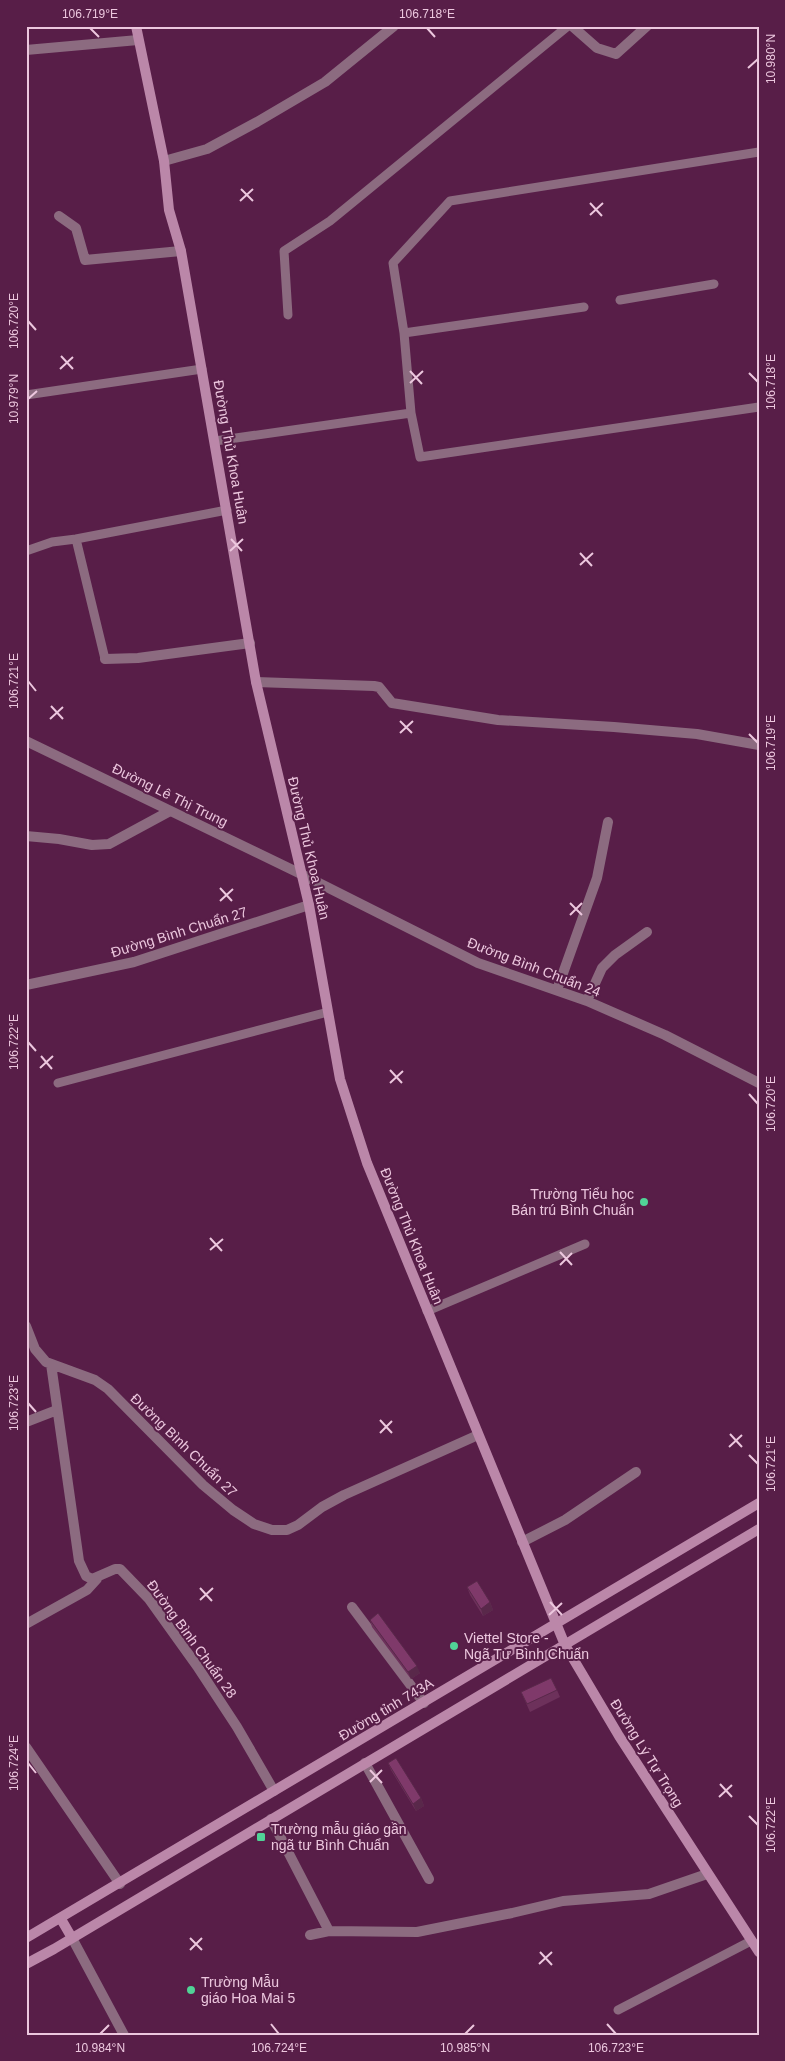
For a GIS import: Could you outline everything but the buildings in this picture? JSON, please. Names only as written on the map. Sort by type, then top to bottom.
[{"type":"main road","name":"Đường Thủ Khoa Huân","points":[[136,26],[164,161],[169,210],[181,251],[256,682],[309,905],[340,1079],[367,1164],[565,1645]]},
{"type":"main road","name":"Đường tỉnh 743A","points":[[26,1938],[120,1884],[759,1503]]},
{"type":"main road","points":[[26,1964],[759,1529]]},
{"type":"main road","name":"Đường Lý Tự Trọng","points":[[565,1645],[707,1874],[759,1952]]},
{"type":"main road","points":[[61,1919],[72,1938]]},
{"type":"street","points":[[164,161],[207,149],[266,117],[325,82],[394,26]]},
{"type":"street","points":[[572,26],[597,48],[616,54],[647,26]]},
{"type":"street","points":[[26,50],[138,40]]},
{"type":"street","points":[[59,216],[76,228],[85,260],[181,251]]},
{"type":"street","points":[[105,660],[138,658],[250,643]]},
{"type":"street","points":[[256,682],[374,686],[379,688],[392,703],[498,720],[697,734],[759,745]]},
{"type":"street","name":"Đường Lê Thị Trung","points":[[26,741],[301,874]]},
{"type":"street","points":[[26,836],[92,845],[109,844],[170,811]]},
{"type":"street","points":[[557,990],[596,878],[608,822]]},
{"type":"street","name":"Đường Bình Chuẩn 24","points":[[301,874],[478,963],[587,1001],[665,1035],[759,1083]]},
{"type":"street","name":"Đường Bình Chuẩn 27","points":[[26,985],[134,962],[309,905]]},
{"type":"street","points":[[587,1001],[602,968],[615,954],[648,932]]},
{"type":"street","name":"Đường Bình Chuẩn 27","points":[[26,1326],[35,1349],[46,1362],[95,1380],[108,1390],[203,1486],[254,1524],[272,1530],[288,1530],[344,1495],[478,1435]]},
{"type":"street","points":[[51,1364],[79,1561],[88,1578],[97,1579]]},
{"type":"street","points":[[26,1422],[57,1410]]},
{"type":"street","points":[[522,1542],[565,1520],[636,1472]]},
{"type":"street","name":"Đường Bình Chuẩn 28","points":[[97,1579],[115,1569],[120,1569],[149,1599],[219,1700],[274,1791]]},
{"type":"street","points":[[26,1624],[87,1590],[97,1579]]},
{"type":"street","points":[[352,1607],[424,1702]]},
{"type":"street","points":[[26,1748],[120,1884]]},
{"type":"street","points":[[365,1763],[429,1879]]},
{"type":"street","points":[[271,1819],[329,1931]]},
{"type":"street","points":[[310,1936],[329,1931],[417,1932],[512,1914],[563,1901],[649,1894],[707,1874]]},
{"type":"street","points":[[72,1938],[124,2035]]},
{"type":"lane","points":[[288,315],[284,251],[330,221],[568,26]]},
{"type":"lane","points":[[759,152],[450,201],[393,263],[404,332],[411,413],[420,457],[759,407]]},
{"type":"lane","points":[[620,300],[714,284]]},
{"type":"lane","points":[[404,332],[584,307]]},
{"type":"lane","points":[[26,395],[202,369]]},
{"type":"lane","points":[[215,441],[411,413]]},
{"type":"lane","points":[[26,551],[52,542],[227,510]]},
{"type":"lane","points":[[76,539],[105,660]]},
{"type":"lane","points":[[58,1083],[328,1012]]},
{"type":"lane","points":[[427,1311],[584,1244]]},
{"type":"lane","points":[[618,2010],[752,1942]]},
{"type":"place","name":"Trường Tiểu học Bán trú Bình Chuẩn","points":[[644,1202]]},
{"type":"place","name":"Viettel Store - Ngã Tư Bình Chuẩn","points":[[454,1646]]},
{"type":"place","name":"Trường mẫu giáo gần ngã tư Bình Chuẩn","points":[[261,1837]]},
{"type":"place","name":"Trường Mẫu giáo Hoa Mai 5","points":[[191,1990]]}]
